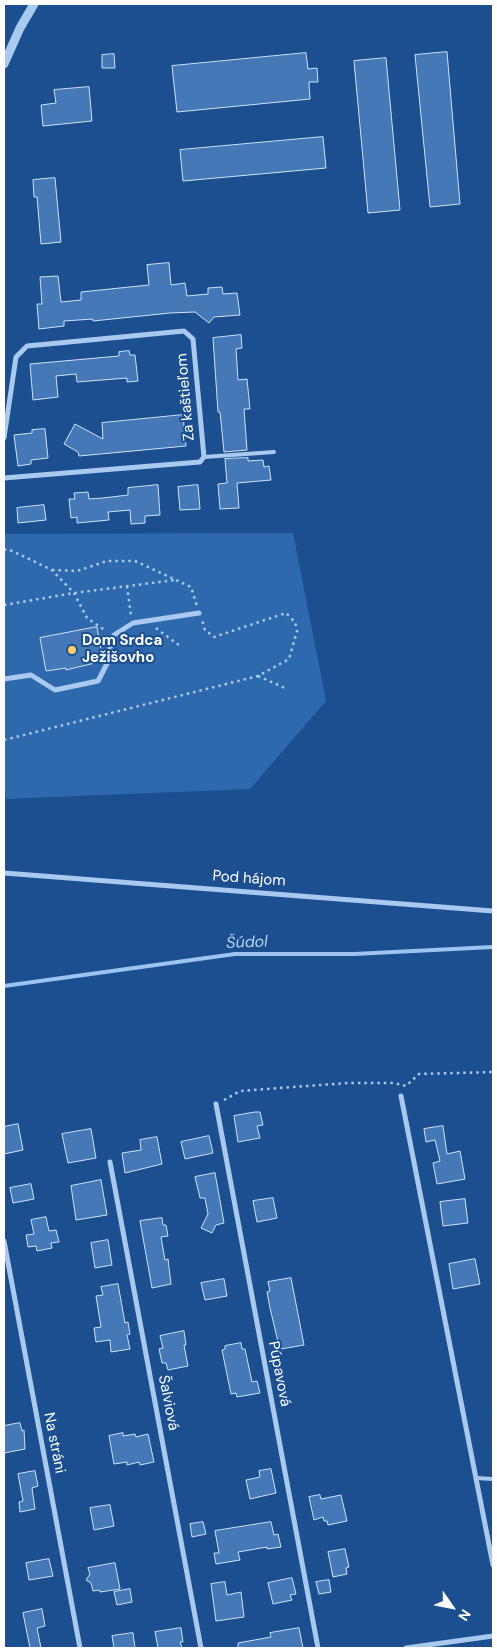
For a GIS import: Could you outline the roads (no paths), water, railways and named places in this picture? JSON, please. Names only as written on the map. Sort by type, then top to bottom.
[{"type":"street","points":[[4,64],[20,28],[34,4]]},
{"type":"street","name":"Za kaštieľom","points":[[4,438],[16,357],[27,346],[184,331],[193,339],[204,457],[200,462],[4,478]]},
{"type":"street","points":[[4,679],[31,676],[55,690],[98,681],[111,656],[110,646],[114,636],[133,623],[199,612]]},
{"type":"street","name":"Pod hájom","points":[[4,873],[493,910]]},
{"type":"street","points":[[401,1096],[493,1565]]},
{"type":"street","name":"Púpavová","points":[[216,1104],[318,1648]]},
{"type":"street","name":"Šalviová","points":[[110,1162],[202,1648]]},
{"type":"street","name":"Na stráni","points":[[4,1241],[80,1648]]},
{"type":"street","points":[[406,1648],[493,1636]]},
{"type":"lane","points":[[204,457],[274,452]]},
{"type":"lane","points":[[476,1478],[493,1479]]},
{"type":"waterway","name":"Šúdol","points":[[4,986],[235,954],[354,954],[493,947]]},
{"type":"place","name":"Dom Srdca Ježišovho","points":[[72,650]]}]
